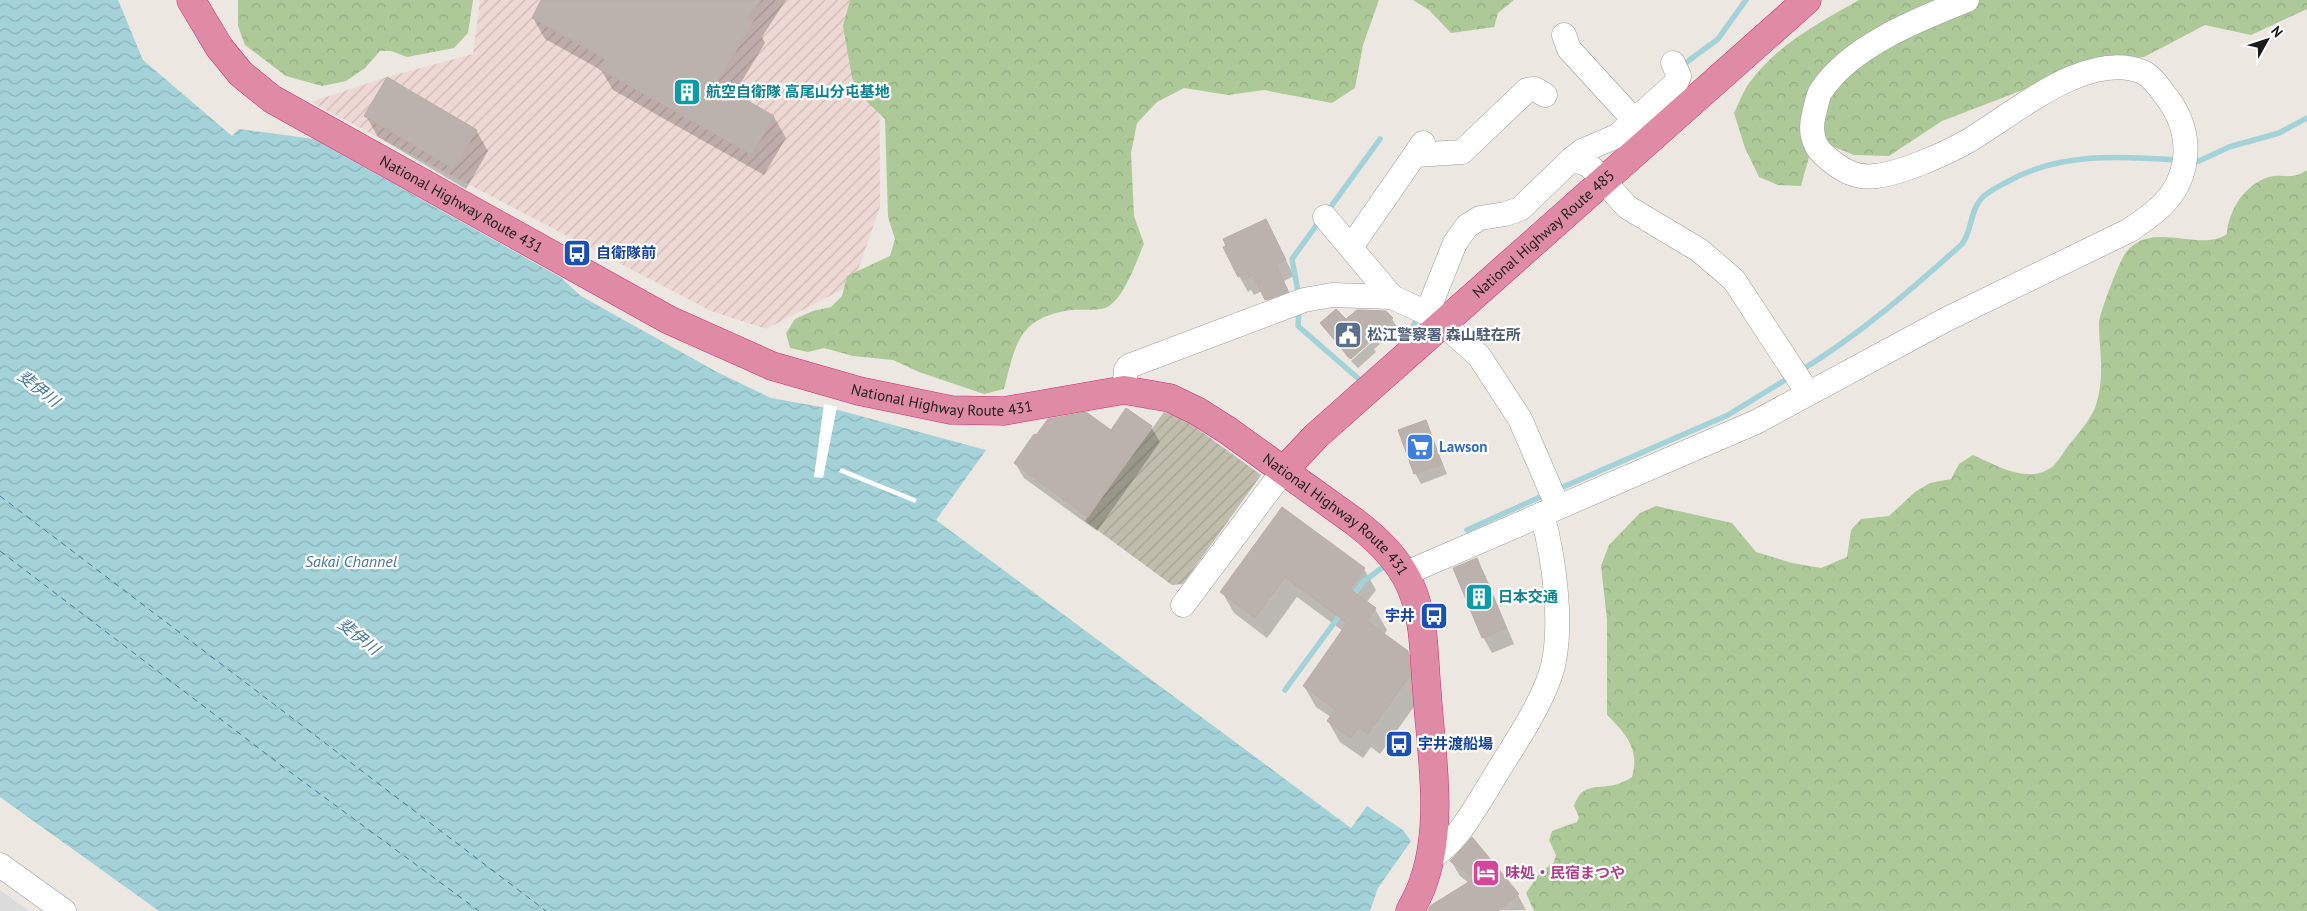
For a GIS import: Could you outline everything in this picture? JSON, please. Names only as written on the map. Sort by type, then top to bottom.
[{"type":"highway","name":"National Highway Route 431","points":[[191,0],[219,46],[241,74],[272,99],[669,320],[772,366],[859,390],[952,410],[1004,411],[1124,390],[1170,398],[1197,411],[1284,470],[1374,536],[1404,574],[1414,593],[1421,621],[1433,779],[1434,824],[1430,858],[1424,880],[1410,911]]},
{"type":"highway","name":"National Highway Route 485","points":[[1284,470],[1428,314],[1807,0]]},
{"type":"street","points":[[1404,574],[1551,501],[1756,422],[1800,381],[1947,319],[2130,230],[2158,211],[2167,202],[2178,182],[2184,161],[2186,138],[2170,100],[2145,73],[2122,67],[2092,71],[2063,81],[1966,142],[1903,169],[1874,177],[1852,175],[1836,166],[1817,148],[1812,133],[1812,119],[1820,93],[1836,73],[1871,46],[1913,22],[1967,0]]},
{"type":"street","points":[[1564,35],[1569,49],[1634,120]]},
{"type":"street","points":[[1428,314],[1454,243],[1466,226],[1480,218],[1505,214],[1520,209],[1572,159],[1587,148],[1617,136],[1676,83],[1679,76],[1673,63]]},
{"type":"street","points":[[1351,247],[1420,147],[1462,152],[1527,90],[1535,89],[1545,95]]},
{"type":"street","points":[[1572,159],[1587,164],[1595,171]]},
{"type":"street","points":[[1611,189],[1628,207],[1699,250],[1722,268],[1740,287],[1800,381]]},
{"type":"street","points":[[1325,217],[1392,297]]},
{"type":"street","points":[[1124,390],[1126,370],[1129,366],[1304,300],[1332,295],[1392,297],[1428,314],[1479,356],[1520,419],[1551,501],[1550,545],[1556,597],[1555,646],[1550,675],[1531,715],[1475,808],[1444,851],[1430,858]]},
{"type":"street","points":[[1183,605],[1284,470]]},
{"type":"street","points":[[0,865],[64,911]]},
{"type":"shaded area","points":[[480,0],[879,0],[880,207],[853,284],[766,329],[711,311],[311,102],[387,77],[473,54]]},
{"type":"shaded area","points":[[1164,412],[1184,419],[1261,475],[1183,584],[1172,585],[1085,521]]},
{"type":"shaded area","points":[[0,890],[29,911],[0,911]]},
{"type":"green space","points":[[238,0],[473,0],[468,33],[454,48],[407,57],[391,51],[380,51],[365,68],[346,81],[322,86],[286,76],[245,45],[238,26]]},
{"type":"green space","points":[[850,0],[1379,0],[1363,45],[1355,88],[1332,103],[1264,90],[1228,95],[1184,88],[1157,102],[1137,123],[1131,153],[1134,216],[1144,244],[1124,289],[1112,304],[1105,308],[1071,310],[1053,314],[1040,319],[1030,326],[1016,346],[1004,389],[984,394],[919,372],[893,360],[853,356],[824,348],[808,352],[790,348],[786,333],[795,319],[813,311],[831,307],[842,296],[847,276],[890,256],[895,239],[888,217],[885,119],[861,96],[852,78],[843,26]]},
{"type":"green space","points":[[1413,0],[1514,0],[1498,13],[1494,27],[1451,33],[1429,10]]},
{"type":"green space","points":[[1859,0],[2307,0],[2307,9],[2251,35],[2205,25],[2144,57],[2096,62],[1942,121],[1889,156],[1854,155],[1827,144],[1809,157],[1801,186],[1778,185],[1759,177],[1745,148],[1734,113],[1745,89],[1773,56],[1786,45]]},
{"type":"green space","points":[[2307,170],[2307,911],[1534,911],[1526,893],[1539,874],[1554,862],[1556,855],[1549,840],[1552,831],[1577,822],[1579,817],[1574,806],[1585,790],[1616,784],[1632,777],[1634,767],[1633,750],[1620,729],[1607,715],[1607,619],[1601,566],[1609,545],[1640,513],[1656,506],[1732,523],[1756,552],[1792,563],[1821,568],[1847,557],[1851,530],[1861,519],[1889,516],[1915,492],[1930,483],[1951,479],[1959,464],[1973,455],[2012,472],[2033,474],[2043,472],[2056,463],[2085,425],[2095,408],[2101,380],[2099,322],[2111,286],[2127,251],[2138,242],[2150,238],[2216,239],[2227,234],[2234,208],[2245,192],[2252,186],[2269,177],[2292,176]]},
{"type":"water","name":"Sakai Channel","points":[[0,0],[118,0],[143,60],[232,136],[239,129],[314,139],[560,277],[581,296],[715,371],[771,398],[838,410],[986,450],[936,520],[1351,828],[1367,806],[1403,830],[1411,841],[1378,888],[1370,911],[159,911],[0,797]]},
{"type":"pier","points":[[824,404],[837,407],[823,478],[814,477]]},
{"type":"pier","points":[[841,468],[917,499],[915,503],[839,472]]},
{"type":"building","points":[[541,0],[761,0],[748,19],[754,21],[717,83],[774,116],[752,155],[599,69],[605,59],[532,18]]},
{"type":"building","points":[[387,77],[477,130],[454,169],[364,116]]},
{"type":"building","points":[[1266,219],[1286,260],[1276,265],[1288,291],[1265,300],[1253,275],[1244,280],[1242,275],[1238,277],[1223,247],[1226,246],[1223,239]]},
{"type":"building","points":[[1336,309],[1346,319],[1357,310],[1386,311],[1393,318],[1369,339],[1371,341],[1351,359],[1320,323]]},
{"type":"building","points":[[1126,408],[1152,426],[1088,517],[1014,463],[1034,434],[1036,435],[1048,419],[1086,412],[1111,430]]},
{"type":"building","name":"Lawson","points":[[1426,420],[1442,464],[1414,474],[1398,430]]},
{"type":"building","points":[[1282,507],[1365,568],[1350,589],[1376,608],[1367,621],[1408,651],[1410,675],[1368,734],[1359,727],[1351,738],[1327,721],[1335,709],[1303,686],[1347,623],[1285,577],[1255,618],[1220,592]]},
{"type":"building","name":"日本交通","points":[[1477,558],[1506,628],[1482,638],[1453,568]]},
{"type":"building","points":[[1472,837],[1519,894],[1498,911],[1428,911],[1430,906],[1475,878],[1450,861]]},
{"type":"waterway","points":[[1680,67],[1718,39],[1746,0]]},
{"type":"waterway","points":[[2190,161],[2199,161],[2229,147],[2279,133],[2307,118]]},
{"type":"waterway","points":[[1327,212],[1380,139]]},
{"type":"waterway","points":[[1800,371],[1884,311],[1962,244],[1968,233],[1977,204],[1984,196],[1997,187],[2027,172],[2069,161],[2113,157],[2179,160]]},
{"type":"waterway","points":[[1299,297],[1292,259],[1321,219]]},
{"type":"waterway","points":[[1299,309],[1298,326],[1360,380]]},
{"type":"waterway","points":[[1410,334],[1418,315]]},
{"type":"waterway","points":[[1556,490],[1728,415],[1790,377]]},
{"type":"waterway","points":[[1467,530],[1547,494]]},
{"type":"waterway","points":[[1351,598],[1363,582],[1383,567]]},
{"type":"waterway","points":[[1285,690],[1342,612]]},
{"type":"ferry route","points":[[0,496],[546,911]]},
{"type":"ferry route","points":[[0,551],[286,769],[479,911]]},
{"type":"place","name":"航空自衛隊 高尾山分屯基地","points":[[687,92]]},
{"type":"place","name":"自衛隊前","points":[[577,253]]},
{"type":"place","name":"松江警察署 森山駐在所","points":[[1348,335]]},
{"type":"place","name":"Lawson","points":[[1420,447]]},
{"type":"place","name":"日本交通","points":[[1479,597]]},
{"type":"place","name":"宇井","points":[[1434,616]]},
{"type":"place","name":"宇井渡船場","points":[[1399,744]]},
{"type":"place","name":"味処・民宿まつや","points":[[1486,873]]},
{"type":"water label","name":"斐伊川","points":[[39,388]]},
{"type":"water label","name":"斐伊川","points":[[359,636]]}]
